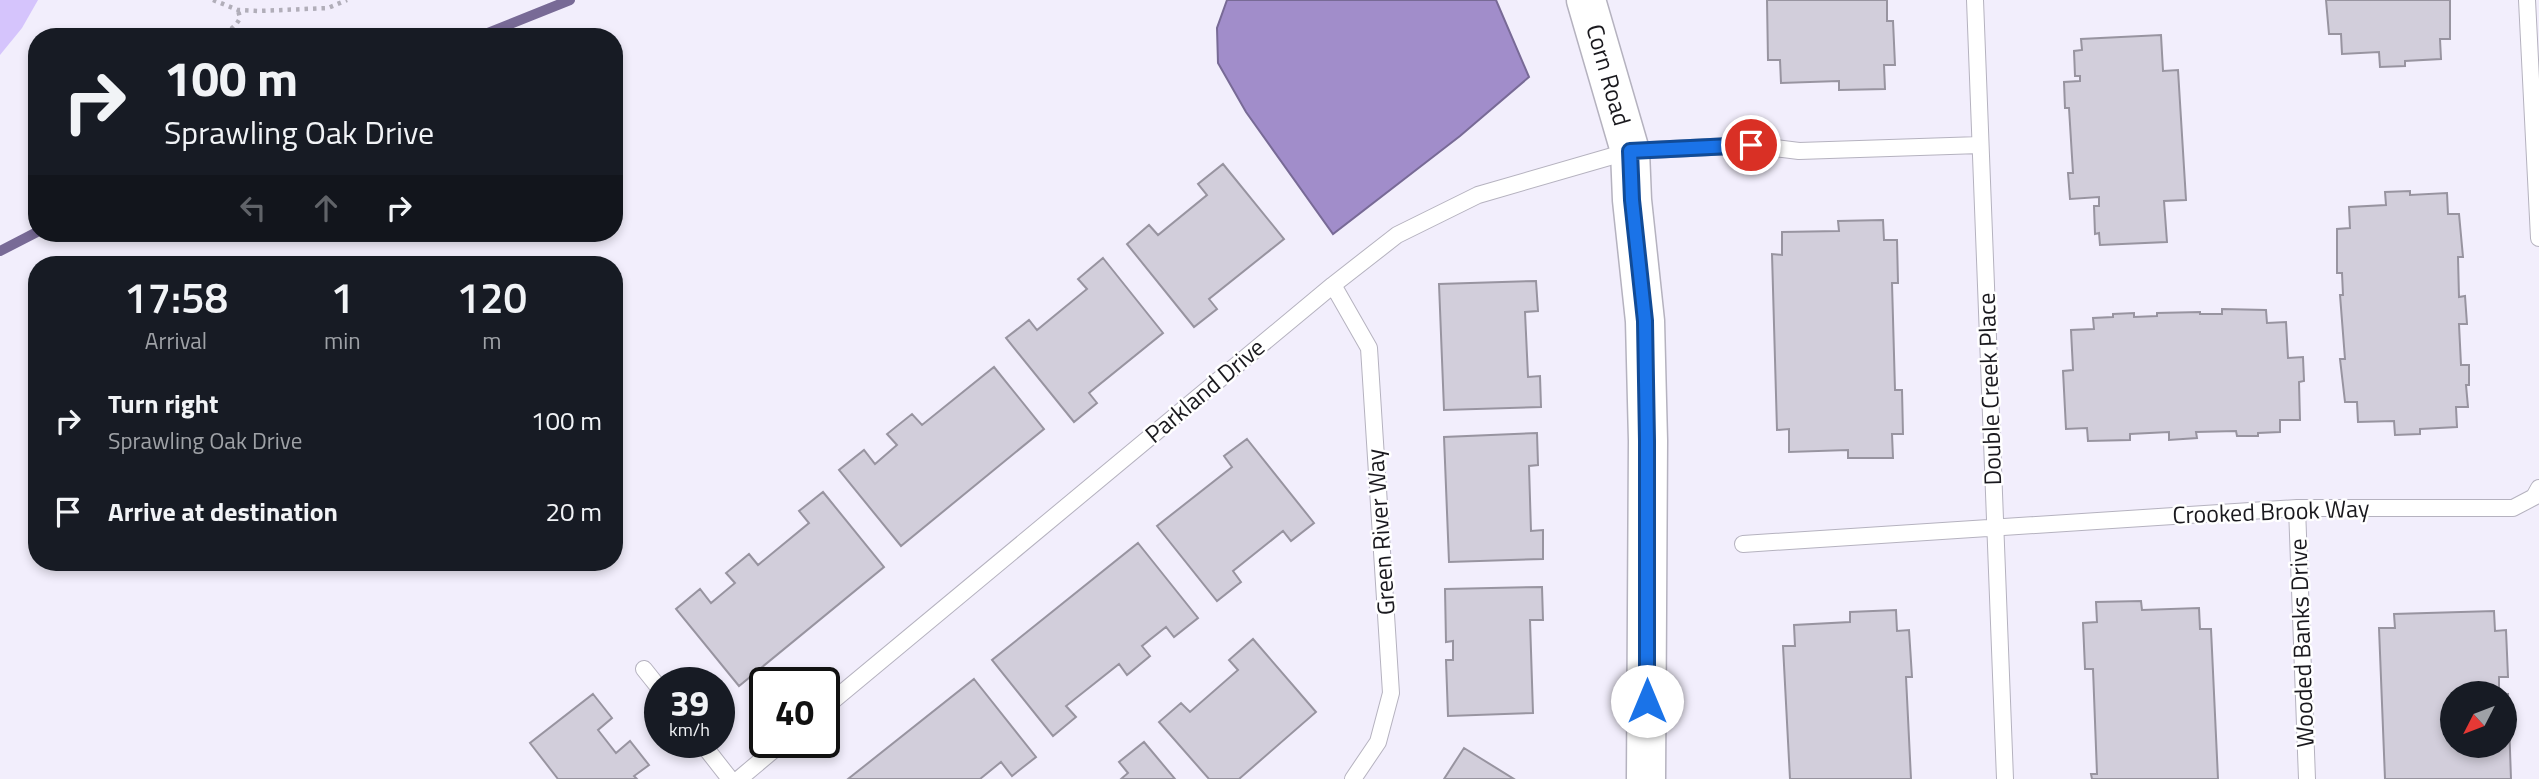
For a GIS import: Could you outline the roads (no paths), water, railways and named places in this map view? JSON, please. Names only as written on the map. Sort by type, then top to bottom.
[{"type":"street","name":"Corn Road","points":[[1586,0],[1630,151],[1632,200],[1645,321],[1646,779]]},
{"type":"lane","name":"Double Creek Place","points":[[1975,0],[2005,779]]},
{"type":"lane","points":[[2527,0],[2539,239]]},
{"type":"lane","name":"Parkland Drive","points":[[840,695],[1397,234],[1478,195],[1630,151],[1751,145],[1799,151],[1980,145]]},
{"type":"lane","name":"Green River Way","points":[[1334,285],[1370,348],[1391,692],[1377,742],[1353,779]]},
{"type":"lane","name":"Crooked Brook Way","points":[[1743,544],[2297,508],[2513,508],[2534,497],[2539,488]]},
{"type":"lane","name":"Wooded Banks Drive","points":[[2297,508],[2307,779]]},
{"type":"lane","points":[[714,758],[730,779]]},
{"type":"lane","points":[[739,779],[764,758]]},
{"type":"waterway","points":[[500,28],[570,0]]},
{"type":"waterway","points":[[0,251],[28,237]]}]
